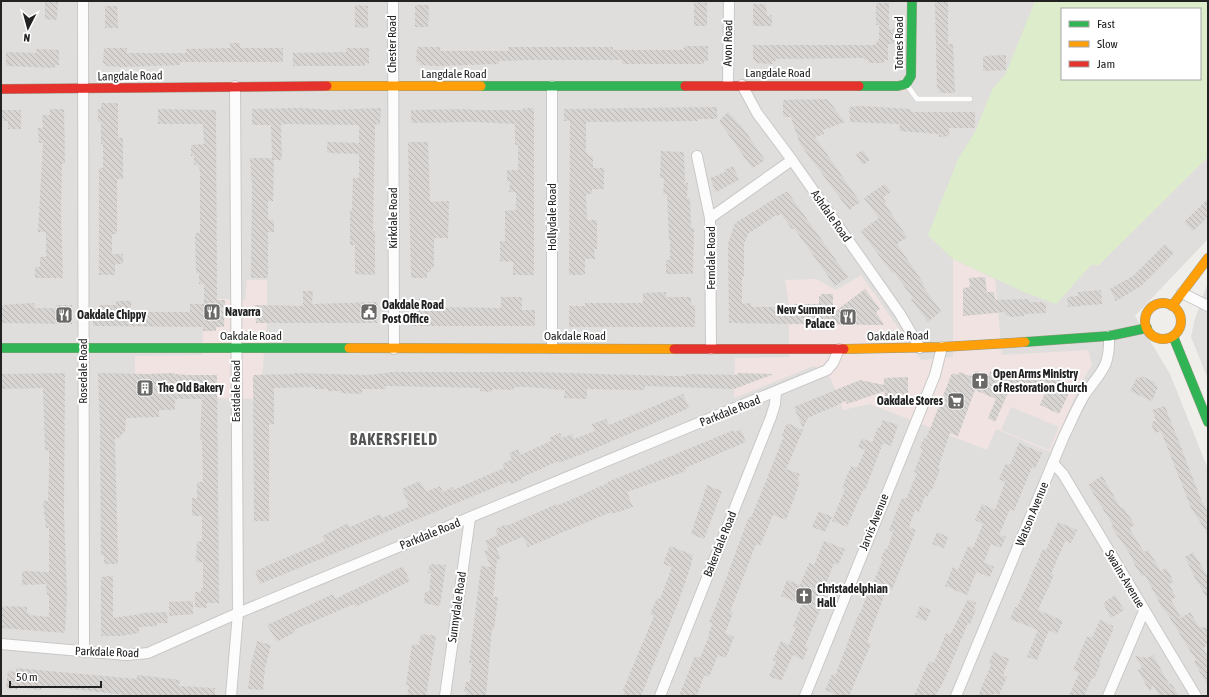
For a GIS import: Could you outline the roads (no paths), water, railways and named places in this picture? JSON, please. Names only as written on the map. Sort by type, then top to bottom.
[{"type":"street","name":"Rosedale Road","points":[[83,1],[84,652]]},
{"type":"street","name":"Chester Road","points":[[392,86],[393,1]]},
{"type":"street","name":"Avon Road","points":[[728,85],[729,1]]},
{"type":"street","name":"Totnes Road","points":[[906,84],[911,76],[912,1]]},
{"type":"street","name":"Langdale Road","points":[[1,89],[235,86],[898,86],[906,84]]},
{"type":"street","name":"Ashdale Road","points":[[742,85],[757,113],[792,160],[900,314],[920,348]]},
{"type":"street","name":"Eastdale Road","points":[[231,696],[238,613],[235,86]]},
{"type":"street","name":"Kirkdale Road","points":[[392,86],[394,349]]},
{"type":"street","name":"Hollydale Road","points":[[552,86],[552,348]]},
{"type":"street","points":[[697,156],[710,218]]},
{"type":"street","name":"Ferndale Road","points":[[711,349],[710,218],[792,160]]},
{"type":"street","points":[[1172,306],[1208,258]]},
{"type":"street","points":[[1182,293],[1208,306]]},
{"type":"street","points":[[1162,304],[1172,306],[1178,311],[1181,317],[1181,324],[1178,331],[1173,336],[1167,338],[1155,337],[1147,328],[1146,317],[1152,308],[1162,304]]},
{"type":"street","name":"Oakdale Road","points":[[1,348],[920,348],[1109,336],[1147,328]]},
{"type":"street","name":"Watson Avenue","points":[[956,696],[1053,463],[1080,403],[1105,367],[1109,353],[1109,336]]},
{"type":"street","points":[[1173,336],[1208,422]]},
{"type":"street","name":"Jarvis Avenue","points":[[805,696],[935,375],[942,347]]},
{"type":"street","name":"Parkdale Road","points":[[1,644],[126,655],[148,653],[238,613],[827,370],[833,363],[839,349]]},
{"type":"street","name":"Bakerdale Road","points":[[660,696],[770,418],[775,404],[776,392]]},
{"type":"street","name":"Swains Avenue","points":[[1053,463],[1063,474],[1196,696]]},
{"type":"street","name":"Sunnydale Road","points":[[445,696],[470,518]]},
{"type":"street","points":[[1108,696],[1144,611]]},
{"type":"lane","points":[[906,84],[917,99],[970,99]]},
{"type":"place","name":"Navarra","points":[[212,312]]},
{"type":"place","name":"Oakdale Road Post Office","points":[[369,312]]},
{"type":"place","name":"Oakdale Chippy","points":[[64,315]]},
{"type":"place","name":"New Summer Palace","points":[[848,317]]},
{"type":"place","name":"Open Arms Ministry of Restoration Church","points":[[980,381]]},
{"type":"place","name":"The Old Bakery","points":[[145,388]]},
{"type":"place","name":"Oakdale Stores","points":[[956,401]]},
{"type":"place","name":"Christadelphian Hall","points":[[804,596]]},
{"type":"district","name":"BAKERSFIELD","points":[[394,439]]}]
